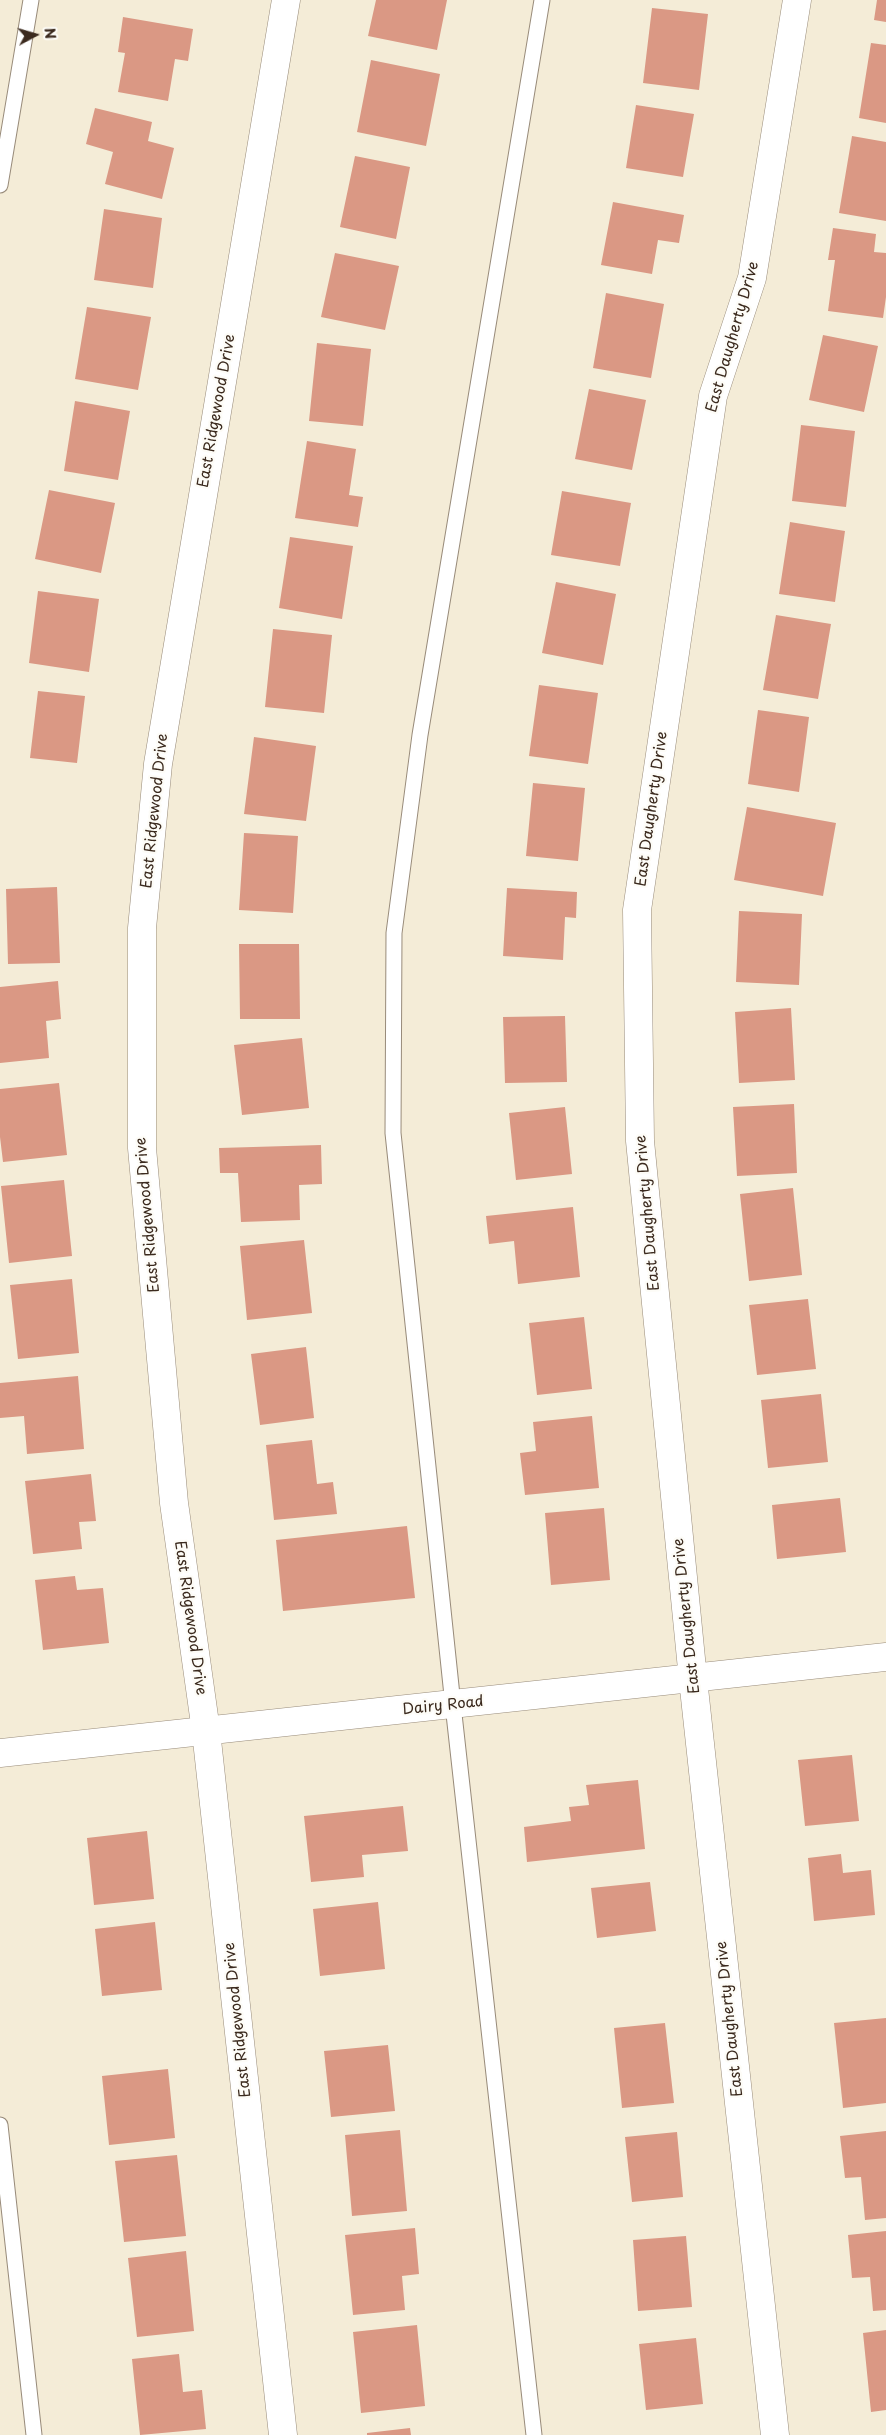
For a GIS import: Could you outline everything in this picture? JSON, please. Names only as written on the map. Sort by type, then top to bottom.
[{"type":"street","name":"East Ridgewood Drive","points":[[283,2435],[206,1731],[174,1503],[142,1148],[142,928],[158,764],[286,0]]},
{"type":"street","name":"East Daugherty Drive","points":[[775,2435],[693,1679],[640,1140],[637,910],[714,396],[752,278],[797,0]]},
{"type":"street","name":"Dairy Road","points":[[0,1753],[886,1657]]},
{"type":"lane","points":[[0,185],[31,0]]},
{"type":"lane","points":[[534,2435],[453,1704],[393,1133],[394,933],[420,735],[542,0]]},
{"type":"lane","points":[[0,2125],[34,2435]]},
{"type":"building","points":[[376,0],[447,0],[437,50],[368,36]]},
{"type":"building","points":[[877,0],[886,0],[886,22],[874,20]]},
{"type":"building","points":[[652,8],[708,14],[699,90],[643,83]]},
{"type":"building","points":[[123,17],[193,29],[188,61],[175,59],[168,101],[118,92],[125,53],[118,52]]},
{"type":"building","points":[[871,43],[886,45],[886,123],[859,118]]},
{"type":"building","points":[[371,60],[440,74],[426,146],[357,132]]},
{"type":"building","points":[[636,105],[694,114],[683,177],[626,168]]},
{"type":"building","points":[[95,108],[152,122],[148,141],[174,148],[162,199],[105,184],[113,152],[86,144]]},
{"type":"building","points":[[852,136],[886,142],[886,221],[839,213]]},
{"type":"building","points":[[355,156],[410,167],[396,239],[340,227]]},
{"type":"building","points":[[613,202],[684,215],[679,243],[658,240],[652,274],[601,265]]},
{"type":"building","points":[[104,209],[162,218],[153,288],[94,280]]},
{"type":"building","points":[[833,228],[876,234],[874,252],[886,253],[886,297],[883,318],[828,311],[835,260],[828,260]]},
{"type":"building","points":[[335,253],[399,266],[385,330],[321,317]]},
{"type":"building","points":[[606,293],[664,304],[651,378],[593,368]]},
{"type":"building","points":[[87,307],[151,317],[138,390],[75,379]]},
{"type":"building","points":[[823,335],[878,346],[864,412],[809,400]]},
{"type":"building","points":[[317,343],[371,349],[363,426],[309,421]]},
{"type":"building","points":[[589,389],[646,400],[632,470],[575,459]]},
{"type":"building","points":[[75,401],[130,411],[118,480],[64,471]]},
{"type":"building","points":[[801,425],[855,431],[846,507],[792,501]]},
{"type":"building","points":[[307,441],[356,449],[349,495],[363,497],[358,527],[295,518]]},
{"type":"building","points":[[49,490],[115,503],[101,573],[35,559]]},
{"type":"building","points":[[562,491],[631,503],[620,566],[551,555]]},
{"type":"building","points":[[790,522],[845,531],[835,602],[779,594]]},
{"type":"building","points":[[290,537],[353,546],[342,619],[279,608]]},
{"type":"building","points":[[556,582],[616,594],[603,665],[542,653]]},
{"type":"building","points":[[38,591],[99,599],[89,672],[29,663]]},
{"type":"building","points":[[776,615],[831,624],[818,699],[763,690]]},
{"type":"building","points":[[273,629],[332,635],[324,713],[265,707]]},
{"type":"building","points":[[539,685],[598,693],[588,764],[529,756]]},
{"type":"building","points":[[38,691],[85,696],[77,763],[30,758]]},
{"type":"building","points":[[758,710],[809,717],[799,792],[748,784]]},
{"type":"building","points":[[254,737],[316,746],[306,821],[244,814]]},
{"type":"building","points":[[533,783],[585,788],[578,861],[526,856]]},
{"type":"building","points":[[747,807],[836,823],[823,896],[734,880]]},
{"type":"building","points":[[244,833],[298,836],[293,913],[239,910]]},
{"type":"building","points":[[57,887],[60,963],[8,964],[6,889]]},
{"type":"building","points":[[507,888],[577,892],[576,918],[565,917],[563,960],[503,956]]},
{"type":"building","points":[[739,911],[802,914],[799,985],[736,982]]},
{"type":"building","points":[[239,944],[299,944],[300,1019],[240,1019]]},
{"type":"building","points":[[58,981],[61,1019],[46,1021],[49,1058],[0,1063],[0,987]]},
{"type":"building","points":[[791,1008],[795,1080],[739,1083],[735,1012]]},
{"type":"building","points":[[565,1016],[567,1082],[505,1083],[503,1017]]},
{"type":"building","points":[[302,1038],[309,1108],[242,1115],[234,1045]]},
{"type":"building","points":[[59,1083],[67,1155],[3,1162],[0,1137],[0,1089]]},
{"type":"building","points":[[794,1104],[797,1173],[737,1176],[733,1107]]},
{"type":"building","points":[[565,1107],[572,1174],[516,1180],[509,1113]]},
{"type":"building","points":[[321,1145],[322,1184],[299,1185],[300,1220],[241,1222],[238,1173],[220,1173],[219,1148]]},
{"type":"building","points":[[64,1180],[72,1256],[9,1263],[1,1186]]},
{"type":"building","points":[[793,1188],[802,1275],[749,1281],[740,1194]]},
{"type":"building","points":[[573,1207],[580,1277],[518,1284],[514,1241],[489,1244],[486,1216]]},
{"type":"building","points":[[304,1240],[312,1313],[247,1320],[240,1246]]},
{"type":"building","points":[[72,1279],[79,1353],[18,1359],[10,1285]]},
{"type":"building","points":[[808,1299],[816,1369],[757,1375],[749,1305]]},
{"type":"building","points":[[584,1317],[592,1389],[537,1395],[529,1323]]},
{"type":"building","points":[[306,1347],[314,1418],[260,1425],[251,1354]]},
{"type":"building","points":[[78,1376],[84,1449],[27,1454],[24,1416],[0,1418],[0,1383]]},
{"type":"building","points":[[821,1394],[828,1462],[768,1468],[761,1400]]},
{"type":"building","points":[[592,1416],[599,1488],[525,1495],[520,1453],[536,1451],[533,1422]]},
{"type":"building","points":[[312,1440],[317,1484],[333,1482],[337,1514],[274,1520],[266,1445]]},
{"type":"building","points":[[91,1474],[96,1521],[79,1522],[82,1549],[33,1554],[25,1481]]},
{"type":"building","points":[[840,1498],[846,1552],[777,1559],[772,1505]]},
{"type":"building","points":[[604,1508],[610,1580],[551,1585],[545,1513]]},
{"type":"building","points":[[407,1526],[415,1598],[283,1611],[276,1540]]},
{"type":"building","points":[[75,1576],[77,1590],[103,1588],[109,1643],[43,1650],[35,1580]]},
{"type":"building","points":[[852,1755],[859,1821],[805,1826],[798,1760]]},
{"type":"building","points":[[638,1780],[645,1849],[527,1862],[524,1827],[571,1821],[569,1807],[589,1805],[586,1785]]},
{"type":"building","points":[[403,1806],[408,1851],[362,1855],[364,1877],[311,1882],[304,1816]]},
{"type":"building","points":[[147,1831],[154,1899],[94,1905],[87,1838]]},
{"type":"building","points":[[841,1854],[843,1873],[871,1870],[875,1915],[814,1921],[808,1858]]},
{"type":"building","points":[[650,1882],[656,1931],[597,1938],[591,1888]]},
{"type":"building","points":[[378,1902],[385,1969],[320,1976],[313,1909]]},
{"type":"building","points":[[155,1922],[162,1990],[102,1996],[95,1929]]},
{"type":"building","points":[[886,2018],[886,2103],[843,2108],[834,2023]]},
{"type":"building","points":[[665,2023],[674,2103],[622,2108],[614,2028]]},
{"type":"building","points":[[388,2045],[395,2111],[331,2117],[324,2051]]},
{"type":"building","points":[[168,2069],[175,2138],[109,2145],[102,2076]]},
{"type":"building","points":[[400,2130],[407,2211],[352,2216],[345,2135]]},
{"type":"building","points":[[886,2131],[886,2218],[865,2220],[861,2177],[845,2178],[840,2136]]},
{"type":"building","points":[[677,2132],[683,2197],[632,2202],[625,2137]]},
{"type":"building","points":[[177,2155],[186,2236],[124,2242],[115,2161]]},
{"type":"building","points":[[415,2228],[419,2274],[402,2276],[405,2310],[353,2315],[345,2235]]},
{"type":"building","points":[[886,2231],[886,2310],[873,2311],[870,2277],[852,2278],[848,2235]]},
{"type":"building","points":[[686,2236],[692,2307],[638,2311],[633,2240]]},
{"type":"building","points":[[186,2251],[194,2331],[137,2337],[128,2258]]},
{"type":"building","points":[[417,2325],[425,2406],[361,2413],[353,2332]]},
{"type":"building","points":[[886,2330],[886,2410],[871,2412],[863,2333]]},
{"type":"building","points":[[696,2338],[703,2404],[646,2410],[639,2344]]},
{"type":"building","points":[[179,2354],[183,2392],[202,2390],[206,2429],[140,2435],[132,2359]]},
{"type":"building","points":[[410,2428],[411,2435],[367,2435],[367,2433]]}]
